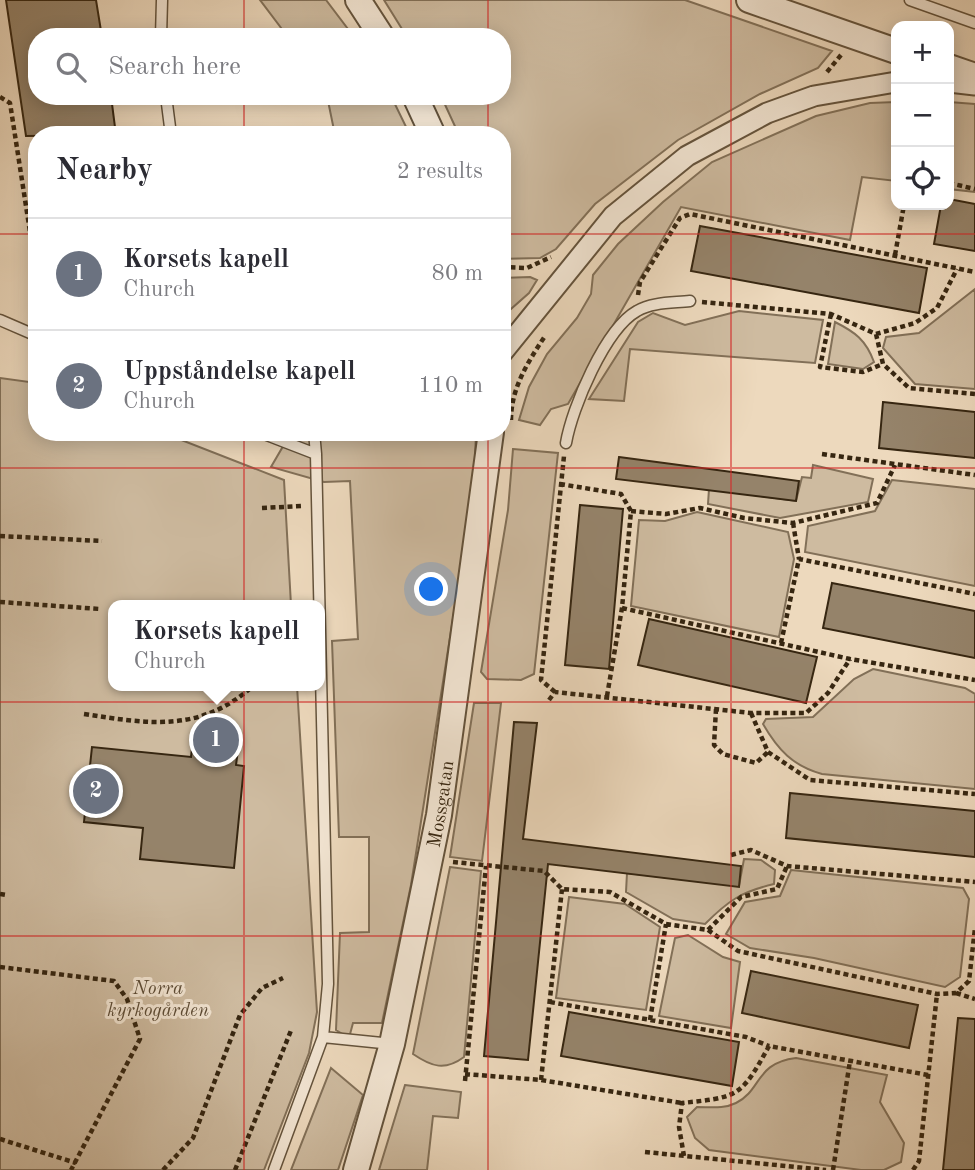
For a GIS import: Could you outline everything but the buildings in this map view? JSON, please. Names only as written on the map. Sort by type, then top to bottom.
[{"type":"street","points":[[358,0],[376,28]]},
{"type":"street","points":[[749,0],[891,49]]},
{"type":"street","points":[[954,69],[975,76]]},
{"type":"street","points":[[511,342],[613,216],[687,156],[767,113],[814,96],[891,83]]},
{"type":"street","points":[[954,83],[975,85]]},
{"type":"street","points":[[419,105],[429,126]]},
{"type":"street","name":"Mossgatan","points":[[356,1170],[392,1044],[439,815],[490,441]]},
{"type":"lane","points":[[161,28],[162,0]]},
{"type":"lane","points":[[910,0],[975,23]]},
{"type":"lane","points":[[167,105],[170,126]]},
{"type":"lane","points":[[566,443],[569,422],[578,400],[607,346],[636,311],[660,304],[690,301]]},
{"type":"lane","points":[[0,320],[28,332]]},
{"type":"lane","points":[[283,441],[316,454]]},
{"type":"lane","points":[[315,441],[320,600]]},
{"type":"lane","points":[[274,1170],[323,1037],[328,984],[322,691]]},
{"type":"lane","points":[[323,1037],[392,1044]]},
{"type":"path","points":[[0,96],[9,103],[28,221]]},
{"type":"path","points":[[954,184],[975,188]]},
{"type":"path","points":[[895,255],[903,210]]},
{"type":"path","points":[[636,311],[640,282],[680,218],[690,214],[975,272]]},
{"type":"path","points":[[690,301],[831,314],[876,334],[915,323],[937,308],[957,269]]},
{"type":"path","points":[[831,314],[820,368],[863,372],[883,364]]},
{"type":"path","points":[[876,334],[883,364],[909,388],[975,394]]},
{"type":"path","points":[[566,443],[541,680],[555,692],[751,713],[806,713],[828,692],[850,659]]},
{"type":"path","points":[[822,454],[975,475]]},
{"type":"path","points":[[631,511],[666,514],[700,508],[744,518],[793,523],[877,503],[895,465]]},
{"type":"path","points":[[560,484],[621,494],[631,511],[622,608],[607,696]]},
{"type":"path","points":[[262,508],[318,505]]},
{"type":"path","points":[[781,643],[799,559],[793,523]]},
{"type":"path","points":[[0,536],[102,541]]},
{"type":"path","points":[[799,559],[975,594]]},
{"type":"path","points":[[0,602],[100,609]]},
{"type":"path","points":[[622,608],[850,659],[975,680]]},
{"type":"path","points":[[84,714],[153,724],[195,718],[238,699],[247,691]]},
{"type":"path","points":[[549,700],[555,692]]},
{"type":"path","points":[[716,709],[714,745],[723,754],[756,763],[768,752]]},
{"type":"path","points":[[751,713],[768,752],[810,780],[975,794]]},
{"type":"path","points":[[731,855],[751,850],[787,866],[975,882]]},
{"type":"path","points":[[441,861],[544,871],[562,889],[610,892],[666,924],[708,930],[738,951],[937,994],[956,993],[975,999]]},
{"type":"path","points":[[465,1082],[486,866]]},
{"type":"path","points":[[708,930],[741,897],[777,889],[787,866]]},
{"type":"path","points":[[541,1080],[562,889]]},
{"type":"path","points":[[650,1020],[666,924]]},
{"type":"path","points":[[956,993],[969,981],[975,928]]},
{"type":"path","points":[[0,967],[114,981],[127,999],[141,1039],[71,1170]]},
{"type":"path","points":[[163,1170],[193,1138],[240,1015],[262,988],[283,978]]},
{"type":"path","points":[[913,1170],[919,1161],[937,994]]},
{"type":"path","points":[[550,1002],[746,1037],[769,1046],[928,1075]]},
{"type":"path","points":[[235,1170],[292,1028]]},
{"type":"path","points":[[466,1074],[541,1080],[682,1103],[729,1098],[752,1078],[769,1046]]},
{"type":"path","points":[[833,1170],[850,1061]]},
{"type":"path","points":[[682,1103],[679,1127],[684,1156]]},
{"type":"path","points":[[0,1139],[76,1163]]},
{"type":"path","points":[[645,1152],[826,1170]]},
{"type":"green space","points":[[260,0],[326,0],[347,28],[281,28]]},
{"type":"green space","points":[[384,0],[685,0],[832,51],[818,68],[760,94],[678,140],[595,204],[556,249],[540,258],[511,259],[511,126],[455,126],[445,105],[511,105],[511,28],[401,28]]},
{"type":"green space","points":[[891,102],[891,180],[862,177],[850,240],[681,207],[568,404],[551,409],[540,425],[519,420],[529,387],[547,354],[577,318],[591,294],[593,275],[618,244],[663,202],[712,162],[816,116],[870,103]]},
{"type":"green space","points":[[954,102],[975,104],[975,192],[954,190]]},
{"type":"green space","points":[[329,105],[395,105],[406,126],[333,126]]},
{"type":"green space","points":[[530,277],[537,280],[529,293],[511,309],[511,278]]},
{"type":"green space","points":[[975,289],[975,389],[915,384],[883,348],[886,337],[919,333]]},
{"type":"green space","points":[[739,311],[823,320],[815,363],[630,349],[624,401],[589,399],[638,322],[653,313],[685,325]]},
{"type":"green space","points":[[835,322],[859,338],[874,362],[863,369],[828,364]]},
{"type":"green space","name":"Norra kyrkogården","points":[[0,378],[28,382],[28,441],[184,441],[284,480],[291,600],[108,600],[108,691],[297,691],[317,1012],[309,1053],[264,1170],[0,1170]]},
{"type":"green space","points":[[286,441],[476,441],[474,485],[411,885],[382,1023],[353,1023],[349,1038],[336,1030],[340,933],[369,932],[369,837],[339,837],[332,641],[358,639],[350,481],[324,482],[271,467]]},
{"type":"green space","points":[[513,449],[558,453],[534,674],[521,680],[487,679],[481,672],[508,510]]},
{"type":"green space","points":[[813,465],[873,479],[868,502],[780,518],[708,504],[709,489],[796,501],[802,477],[811,478]]},
{"type":"green space","points":[[892,480],[975,489],[975,586],[805,552],[808,526],[875,511]]},
{"type":"green space","points":[[697,512],[788,532],[794,559],[779,637],[631,606],[639,520],[665,521]]},
{"type":"green space","points":[[873,669],[965,688],[975,694],[975,789],[822,774],[795,762],[774,742],[763,724],[766,719],[813,717],[854,679]]},
{"type":"green space","points":[[474,703],[501,703],[482,861],[450,857]]},
{"type":"green space","points":[[744,859],[761,860],[775,870],[774,884],[736,898],[705,924],[673,919],[626,892],[627,873],[739,886]]},
{"type":"green space","points":[[450,867],[481,871],[464,1057],[451,1064],[438,1066],[413,1054]]},
{"type":"green space","points":[[791,870],[963,888],[969,899],[960,977],[945,987],[814,958],[750,948],[726,934],[745,902],[780,896]]},
{"type":"green space","points":[[569,897],[625,904],[660,927],[646,1010],[556,998]]},
{"type":"green space","points":[[688,935],[723,957],[740,962],[731,1028],[659,1016],[675,938]]},
{"type":"green space","points":[[796,1058],[887,1075],[880,1102],[904,1143],[901,1162],[884,1170],[861,1170],[709,1150],[695,1138],[687,1117],[697,1107],[722,1107],[736,1103],[751,1091],[773,1065]]},
{"type":"green space","points":[[331,1068],[363,1095],[338,1170],[291,1170]]},
{"type":"green space","points":[[405,1085],[461,1092],[458,1118],[433,1116],[427,1170],[379,1170]]},
{"type":"place","name":"Korsets kapell","points":[[216,740]]},
{"type":"place","name":"Uppståndelse kapell","points":[[96,791]]}]
